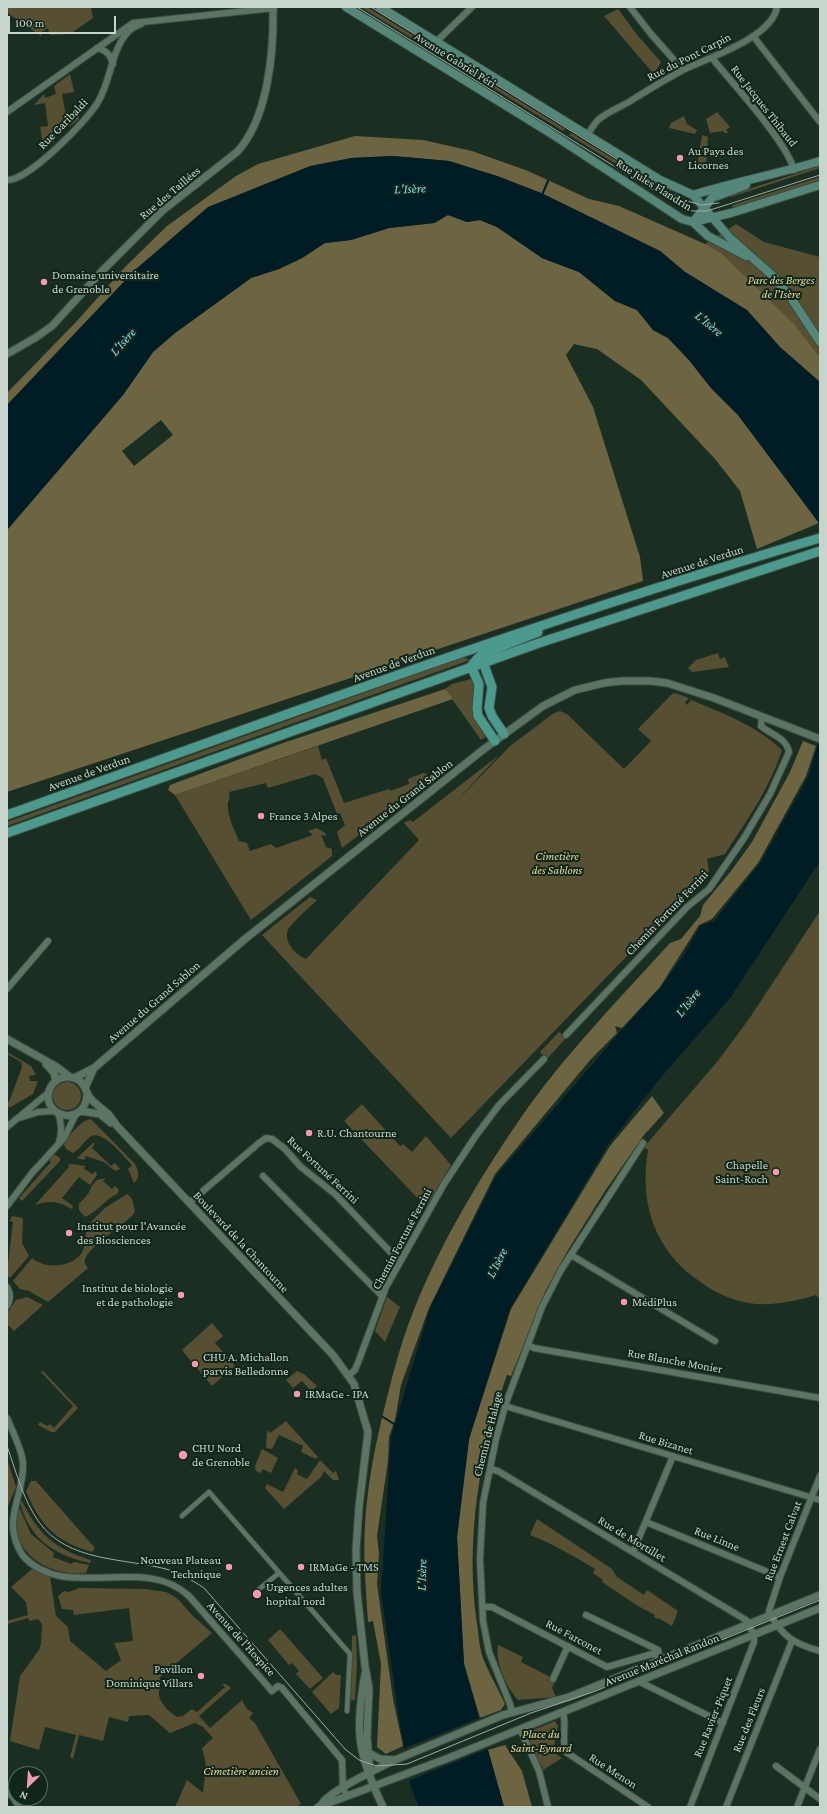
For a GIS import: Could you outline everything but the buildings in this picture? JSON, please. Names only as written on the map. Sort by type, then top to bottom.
[{"type":"main road","name":"Avenue Gabriel Péri","points":[[346,7],[552,134]]},
{"type":"main road","name":"Avenue Gabriel Péri","points":[[380,7],[577,129]]},
{"type":"main road","name":"Rue Jules Flandrin","points":[[577,129],[660,180],[693,195],[723,186],[768,177],[820,161]]},
{"type":"main road","name":"Rue Jules Flandrin","points":[[552,134],[682,219],[693,222],[713,218],[820,185]]},
{"type":"main road","points":[[751,258],[731,250],[708,236],[693,222],[712,198],[768,177]]},
{"type":"main road","points":[[693,195],[730,238],[774,277],[820,342]]},
{"type":"main road","name":"Avenue de Verdun","points":[[7,815],[466,650],[820,538]]},
{"type":"main road","name":"Avenue de Verdun","points":[[481,660],[820,551]]},
{"type":"main road","points":[[7,833],[471,666],[481,660],[485,653],[533,635],[566,618]]},
{"type":"main road","points":[[466,650],[481,660],[492,687],[489,708],[492,716],[504,734]]},
{"type":"main road","points":[[471,666],[479,684],[477,708],[478,716],[495,741]]},
{"type":"street","points":[[437,41],[472,7]]},
{"type":"street","points":[[630,7],[651,34],[683,70]]},
{"type":"street","name":"Rue du Pont Carpin","points":[[587,135],[598,120],[683,70],[712,58],[753,36],[766,25],[773,16],[777,7]]},
{"type":"street","points":[[7,112],[122,29],[133,23],[273,8]]},
{"type":"street","name":"Rue des Taillées","points":[[7,354],[35,338],[52,326],[102,270],[162,211],[236,152],[246,142],[256,124],[263,105],[272,43],[273,8]]},
{"type":"street","name":"Rue Garibaldi","points":[[7,180],[12,180],[24,175],[77,128],[99,101],[119,47],[129,31],[143,23]]},
{"type":"street","points":[[753,36],[820,122]]},
{"type":"street","points":[[97,48],[104,50],[111,55],[113,64]]},
{"type":"street","name":"Rue Jacques Thibaud","points":[[712,58],[790,157],[794,170]]},
{"type":"street","name":"Avenue du Grand Sablon","points":[[72,1078],[94,1068],[245,939],[504,734],[544,706],[575,690],[604,683],[621,681],[651,681],[675,685],[820,739]]},
{"type":"street","name":"Chemin Fortuné Ferrini","points":[[566,1035],[687,907],[709,889],[744,838],[770,794],[789,752],[788,745],[761,726],[762,717]]},
{"type":"street","points":[[7,989],[48,940]]},
{"type":"street","points":[[7,1040],[72,1078],[80,1081],[86,1091],[84,1106],[78,1112],[68,1132],[7,1206]]},
{"type":"street","name":"Chemin Fortuné Ferrini","points":[[349,1375],[355,1370],[382,1296],[399,1261],[444,1184],[499,1105],[544,1059]]},
{"type":"street","points":[[42,1060],[54,1073],[56,1081]]},
{"type":"street","name":"Avenue du Grand Sablon","points":[[86,1091],[94,1068]]},
{"type":"street","points":[[7,1127],[48,1094],[56,1081],[60,1078],[72,1078]]},
{"type":"street","name":"Boulevard de la Chantourne","points":[[86,1091],[94,1104],[107,1113],[115,1125],[333,1355],[349,1375]]},
{"type":"street","points":[[48,1094],[49,1101],[62,1123],[62,1132],[59,1143]]},
{"type":"street","points":[[16,1119],[38,1112],[56,1112],[65,1116],[78,1112]]},
{"type":"street","name":"Boulevard de la Chantourne","points":[[78,1112],[100,1114],[115,1125]]},
{"type":"street","name":"Rue Fortuné Ferrini","points":[[189,1203],[259,1143],[266,1138],[272,1139],[301,1167],[335,1194],[399,1261]]},
{"type":"street","name":"Chemin de Halage","points":[[512,1713],[510,1704],[489,1652],[483,1621],[480,1532],[483,1503],[496,1439],[505,1406],[545,1300],[570,1255],[644,1143]]},
{"type":"street","points":[[263,1176],[382,1296]]},
{"type":"street","points":[[570,1255],[715,1341]]},
{"type":"street","points":[[7,1287],[10,1293],[10,1299],[7,1306]]},
{"type":"street","name":"Rue Blanche Monier","points":[[528,1344],[534,1348],[820,1398]]},
{"type":"street","points":[[349,1375],[356,1390],[368,1432],[359,1507],[356,1550],[357,1592],[369,1688],[367,1737],[370,1773]]},
{"type":"street","name":"Rue Bizanet","points":[[505,1406],[820,1500]]},
{"type":"street","name":"Avenue de l'Hospice","points":[[7,1418],[24,1462],[23,1472],[8,1525],[10,1534],[23,1556],[44,1571],[56,1576],[139,1578],[163,1581],[181,1589],[272,1691],[278,1686],[282,1688],[342,1760],[343,1788],[347,1796]]},
{"type":"street","points":[[633,1552],[673,1456]]},
{"type":"street","name":"Rue de Mortillet","points":[[490,1469],[503,1474],[746,1620],[754,1635]]},
{"type":"street","name":"Rue Ernest Calvat","points":[[771,1615],[769,1611],[770,1604],[820,1476]]},
{"type":"street","points":[[182,1516],[209,1492],[350,1654],[347,1712]]},
{"type":"street","name":"Rue Linne","points":[[646,1522],[780,1577]]},
{"type":"street","points":[[258,1590],[278,1572]]},
{"type":"street","name":"Avenue Maréchal Randon","points":[[319,1806],[324,1800],[386,1762],[395,1760],[503,1715],[569,1697],[660,1658],[820,1595]]},
{"type":"street","name":"Rue Farconet","points":[[483,1607],[492,1607],[609,1667],[652,1654],[660,1658]]},
{"type":"street","name":"Avenue Maréchal Randon","points":[[319,1806],[391,1781],[820,1608]]},
{"type":"street","name":"Avenue Maréchal Randon","points":[[586,1615],[658,1650],[660,1658]]},
{"type":"street","points":[[771,1615],[776,1626],[792,1641],[820,1651]]},
{"type":"street","name":"Rue Ravier-Piquet","points":[[690,1807],[752,1650],[754,1635]]},
{"type":"street","name":"Rue des Fleurs","points":[[726,1807],[792,1641]]},
{"type":"street","points":[[553,1679],[568,1646]]},
{"type":"street","points":[[366,1670],[360,1734],[362,1752],[383,1807]]},
{"type":"street","points":[[638,1681],[723,1723]]},
{"type":"street","name":"Rue Menon","points":[[563,1712],[566,1723],[563,1745],[566,1752],[648,1807]]},
{"type":"street","points":[[520,1729],[540,1772],[548,1807]]},
{"type":"street","points":[[797,1807],[820,1749]]},
{"type":"street","points":[[369,1753],[386,1762]]},
{"type":"street","points":[[776,1766],[820,1799]]},
{"type":"street","points":[[7,1792],[13,1797],[19,1807]]},
{"type":"green space","points":[[7,7],[91,7],[93,18],[70,34],[50,35],[48,28],[41,32],[41,36],[9,14]]},
{"type":"green space","points":[[361,7],[367,7],[565,129],[563,131]]},
{"type":"green space","points":[[618,9],[638,36],[661,62],[655,72],[652,72],[604,16]]},
{"type":"green space","points":[[70,74],[74,92],[62,94],[66,116],[78,115],[79,119],[69,127],[65,123],[51,135],[55,141],[44,151],[40,127],[48,126],[45,103],[34,105],[44,94],[45,98],[56,94],[54,86]]},
{"type":"green space","points":[[717,112],[730,127],[726,130],[729,133],[724,133],[724,131],[710,133],[706,119]]},
{"type":"green space","points":[[684,116],[687,124],[697,130],[695,134],[669,128],[671,123]]},
{"type":"green space","points":[[571,133],[684,202],[683,205],[569,135]]},
{"type":"green space","points":[[702,135],[708,137],[706,167],[697,167]]},
{"type":"green space","points":[[820,166],[820,168],[731,197],[730,195]]},
{"type":"green space","points":[[820,177],[820,180],[733,208],[732,205]]},
{"type":"green space","name":"Parc des Berges de l'Isère","points":[[736,224],[764,242],[820,257],[820,383],[679,261]]},
{"type":"green space","points":[[718,653],[720,659],[725,657],[729,667],[692,672],[688,668],[696,660]]},
{"type":"green space","points":[[463,657],[470,660],[7,826],[7,822]]},
{"type":"green space","points":[[471,679],[474,681],[477,689],[475,700],[488,735],[481,740],[445,689],[452,684]]},
{"type":"green space","name":"Cimetière des Sablons","points":[[675,693],[689,698],[685,702],[687,705],[691,700],[715,710],[751,727],[772,741],[782,750],[771,778],[750,816],[725,854],[707,859],[709,871],[451,1138],[262,935],[310,897],[317,900],[293,923],[288,930],[287,935],[291,948],[306,959],[419,840],[404,823],[410,820],[413,822],[499,755],[453,805],[510,746],[554,713],[560,711],[567,714],[624,769],[651,741],[638,729],[672,694]]},
{"type":"green space","points":[[318,746],[322,760],[326,758],[344,803],[389,789],[390,791],[409,784],[408,779],[423,773],[427,774],[428,782],[342,848],[337,832],[345,825],[340,813],[337,814],[323,778],[315,774],[268,788],[266,783],[229,792],[230,797],[228,811],[230,820],[239,841],[247,843],[250,851],[271,844],[276,848],[313,835],[308,831],[317,828],[325,833],[326,836],[321,835],[326,847],[332,849],[332,856],[251,920],[175,795]]},
{"type":"green space","points":[[820,911],[820,1299],[816,1295],[794,1301],[779,1303],[749,1303],[727,1297],[714,1291],[686,1271],[672,1257],[654,1226],[649,1208],[646,1190],[648,1150],[644,1147],[717,1062],[749,1019]]},
{"type":"green space","points":[[559,1032],[566,1038],[547,1059],[540,1052]]},
{"type":"green space","points":[[7,1052],[31,1066],[36,1075],[29,1076],[30,1081],[38,1081],[33,1094],[9,1108],[7,1102],[9,1102],[22,1067],[21,1062],[7,1054]]},
{"type":"green space","points":[[67,1082],[77,1086],[81,1096],[77,1106],[67,1110],[57,1106],[53,1096],[57,1086]]},
{"type":"green space","points":[[362,1104],[400,1146],[403,1144],[412,1152],[426,1136],[451,1165],[426,1207],[344,1121]]},
{"type":"green space","points":[[91,1119],[135,1164],[138,1172],[138,1178],[134,1183],[128,1169],[132,1165],[118,1150],[100,1136],[95,1135],[90,1137],[78,1150],[73,1153],[66,1149],[64,1144],[72,1132],[83,1122]]},
{"type":"green space","points":[[93,1143],[95,1143],[92,1148],[111,1166],[115,1163],[120,1169],[115,1171],[104,1162],[86,1156],[84,1160],[77,1158]]},
{"type":"green space","points":[[54,1154],[60,1158],[60,1161],[22,1201],[19,1198],[51,1162],[49,1160]]},
{"type":"green space","points":[[68,1165],[85,1166],[84,1169],[93,1174],[95,1171],[97,1175],[90,1185],[79,1177],[62,1198],[73,1206],[72,1209],[54,1202],[45,1202],[35,1205],[69,1167]]},
{"type":"green space","points":[[106,1178],[103,1181],[112,1189],[115,1186],[119,1190],[117,1194],[90,1215],[85,1217],[79,1210],[79,1204],[97,1180]]},
{"type":"green space","points":[[127,1194],[132,1199],[135,1211],[132,1216],[87,1254],[85,1263],[88,1268],[48,1302],[29,1291],[20,1289],[13,1281],[32,1258],[37,1262],[50,1265],[64,1264],[76,1259],[84,1248],[86,1227],[105,1208]]},
{"type":"green space","points":[[12,1216],[23,1218],[22,1243],[29,1256],[10,1278],[7,1275],[7,1272],[13,1222],[10,1221]]},
{"type":"green space","points":[[27,1297],[43,1305],[14,1331],[7,1324],[7,1313],[16,1300]]},
{"type":"green space","points":[[387,1297],[400,1307],[385,1342],[375,1331]]},
{"type":"green space","points":[[212,1323],[223,1336],[215,1343],[235,1366],[212,1386],[182,1350]]},
{"type":"green space","points":[[43,1371],[78,1408],[55,1432],[51,1432],[38,1425],[40,1422],[47,1426],[50,1424],[54,1428],[73,1406],[41,1372]]},
{"type":"green space","points":[[297,1371],[304,1374],[317,1386],[311,1391],[302,1381],[293,1388],[286,1380]]},
{"type":"green space","points":[[286,1421],[318,1457],[316,1459],[301,1452],[303,1446],[279,1435],[272,1449],[266,1448],[267,1430],[270,1433]]},
{"type":"green space","points":[[262,1449],[278,1458],[271,1473],[263,1469],[261,1473],[256,1471],[255,1466]]},
{"type":"green space","points":[[7,1459],[16,1487],[8,1506],[7,1505]]},
{"type":"green space","points":[[320,1460],[333,1473],[336,1471],[339,1480],[333,1480],[324,1471],[321,1477],[284,1509],[265,1488],[267,1484],[283,1492],[295,1468],[298,1470],[297,1474],[307,1479]]},
{"type":"green space","points":[[31,1481],[36,1481],[95,1548],[92,1552],[68,1543],[44,1523],[31,1503],[26,1491]]},
{"type":"green space","points":[[22,1501],[34,1523],[49,1539],[67,1551],[91,1560],[90,1563],[77,1560],[55,1550],[37,1536],[24,1516],[20,1503]]},
{"type":"green space","points":[[19,1507],[31,1534],[54,1553],[53,1557],[71,1564],[74,1562],[89,1565],[86,1573],[57,1571],[33,1558],[24,1548],[18,1536],[16,1522]]},
{"type":"green space","points":[[537,1519],[612,1569],[617,1577],[644,1595],[647,1590],[678,1611],[672,1626],[658,1618],[657,1619],[654,1617],[655,1615],[638,1606],[602,1582],[603,1580],[593,1573],[595,1569],[563,1550],[530,1535]]},
{"type":"green space","name":"Cimetière ancien","points":[[32,1569],[50,1576],[56,1616],[68,1627],[70,1641],[106,1671],[121,1660],[114,1643],[133,1641],[129,1608],[74,1615],[73,1610],[62,1609],[58,1596],[64,1591],[69,1592],[79,1588],[145,1589],[166,1592],[177,1598],[192,1615],[212,1633],[159,1678],[163,1683],[159,1693],[160,1698],[165,1707],[177,1717],[183,1716],[192,1709],[197,1712],[225,1687],[222,1684],[226,1684],[231,1688],[199,1716],[210,1728],[242,1700],[246,1708],[253,1713],[249,1718],[255,1723],[301,1804],[296,1807],[175,1807],[187,1780],[203,1793],[206,1765],[202,1748],[213,1738],[203,1727],[195,1723],[170,1733],[149,1715],[129,1716],[128,1722],[109,1717],[103,1741],[79,1735],[73,1759],[70,1757],[76,1735],[45,1727],[39,1750],[10,1741],[20,1676],[39,1650],[41,1644],[42,1624],[38,1619],[30,1621],[28,1618],[7,1624],[7,1621],[28,1615],[26,1602],[11,1587]]},
{"type":"green space","points":[[280,1629],[323,1678],[310,1689],[296,1674],[299,1671],[292,1663],[289,1665],[268,1640]]},
{"type":"green space","points":[[356,1635],[357,1664],[355,1700],[351,1700],[352,1636]]},
{"type":"green space","points":[[498,1645],[523,1657],[521,1662],[556,1680],[552,1688],[556,1697],[518,1700],[509,1688],[502,1674],[498,1659]]},
{"type":"green space","points":[[333,1672],[336,1675],[341,1675],[339,1708],[331,1714],[312,1692]]},
{"type":"green space","name":"Place du Saint-Eynard","points":[[555,1721],[558,1726],[553,1752],[562,1758],[543,1770],[542,1765],[539,1766],[526,1738],[526,1733]]},
{"type":"shaded area","points":[[355,136],[423,140],[472,151],[528,171],[589,199],[619,206],[705,244],[722,254],[794,324],[820,358],[820,382],[780,347],[747,310],[685,272],[660,251],[541,193],[497,176],[449,161],[393,156],[351,158],[136,269],[7,405],[7,393],[76,322],[125,267],[167,226],[236,176],[258,164]]},
{"type":"shaded area","points":[[448,215],[467,222],[480,220],[497,227],[542,258],[579,272],[615,301],[637,310],[653,330],[668,338],[689,360],[711,388],[738,415],[819,523],[757,549],[740,491],[715,459],[641,380],[597,349],[574,344],[566,355],[593,407],[640,557],[643,581],[7,792],[7,530],[123,395],[153,352],[175,333],[251,278],[279,269],[302,258],[325,243],[351,240],[389,228],[434,223]],"holes":[[[161,420],[173,435],[134,466],[122,451]]]},
{"type":"shaded area","points":[[445,689],[453,699],[175,795],[168,790],[170,785],[283,743]]},
{"type":"shaded area","points":[[803,741],[816,746],[806,776],[758,863],[712,919],[699,925],[660,987],[622,1028],[615,1026],[617,1033],[591,1059],[495,1174],[429,1308],[401,1385],[395,1420],[389,1437],[388,1461],[377,1536],[379,1553],[377,1584],[393,1699],[403,1746],[386,1754],[377,1747],[381,1664],[373,1621],[368,1622],[364,1537],[367,1499],[375,1448],[400,1349],[415,1307],[439,1254],[466,1204],[529,1106],[579,1043],[615,1003],[670,943],[681,939],[700,916],[703,905],[731,871],[752,842],[790,772]]},
{"type":"shaded area","points":[[652,1096],[664,1113],[644,1135],[605,1191],[568,1250],[546,1290],[511,1376],[507,1375],[497,1405],[482,1466],[477,1498],[473,1561],[474,1593],[481,1650],[485,1664],[505,1704],[501,1710],[480,1718],[464,1664],[457,1537],[469,1439],[511,1309],[610,1146]]},
{"type":"shaded area","points":[[505,1745],[522,1771],[532,1807],[504,1807],[488,1750]]},
{"type":"water","name":"L'Isère","points":[[393,156],[449,161],[497,176],[541,193],[660,251],[685,272],[747,310],[780,347],[820,382],[820,528],[819,523],[738,415],[711,388],[689,360],[668,338],[653,330],[637,310],[615,301],[579,272],[542,258],[497,227],[480,220],[467,222],[448,215],[434,223],[389,228],[351,240],[325,243],[302,258],[279,269],[251,278],[175,333],[153,352],[123,395],[7,530],[7,405],[136,269],[208,207],[310,166],[351,158]]},
{"type":"water","name":"L'Isère","points":[[820,736],[820,861],[731,997],[657,1082],[608,1145],[510,1309],[469,1439],[457,1537],[464,1664],[504,1807],[419,1807],[411,1788],[399,1718],[381,1592],[391,1437],[430,1308],[496,1176],[620,1032],[661,987],[685,953],[700,926],[714,921],[761,862],[809,775]]},
{"type":"pier","points":[[482,1717],[490,1748],[408,1781],[402,1749]]},
{"type":"waterway","points":[[542,195],[548,181]]},
{"type":"waterway","points":[[383,1417],[397,1426]]},
{"type":"tram line","points":[[357,7],[643,184],[680,206],[692,211],[707,211],[820,175]]},
{"type":"tram line","points":[[371,7],[683,200],[702,205],[719,203]]},
{"type":"tram line","points":[[7,1446],[20,1485],[33,1513],[51,1535],[65,1545],[80,1552],[166,1569],[186,1577],[204,1588],[345,1749],[359,1760],[377,1766],[407,1764],[531,1713],[593,1692],[820,1600]]},
{"type":"place","name":"Au Pays des Licornes","points":[[680,158]]},
{"type":"place","name":"Domaine universitaire de Grenoble","points":[[44,282]]},
{"type":"place","name":"France 3 Alpes","points":[[261,816]]},
{"type":"place","name":"R.U. Chantourne","points":[[309,1133]]},
{"type":"place","name":"Chapelle Saint-Roch","points":[[776,1172]]},
{"type":"place","name":"Institut pour l'Avancée des Biosciences","points":[[69,1233]]},
{"type":"place","name":"Institut de biologie et de pathologie","points":[[181,1295]]},
{"type":"place","name":"MédiPlus","points":[[624,1302]]},
{"type":"place","name":"CHU A. Michallon parvis Belledonne","points":[[195,1364]]},
{"type":"place","name":"IRMaGe - IPA","points":[[297,1394]]},
{"type":"place","name":"CHU Nord de Grenoble","points":[[183,1455]]},
{"type":"place","name":"Nouveau Plateau Technique","points":[[229,1567]]},
{"type":"place","name":"IRMaGe - TMS","points":[[301,1567]]},
{"type":"place","name":"Urgences adultes hopital nord","points":[[257,1594]]},
{"type":"place","name":"Pavillon Dominique Villars","points":[[201,1676]]}]
